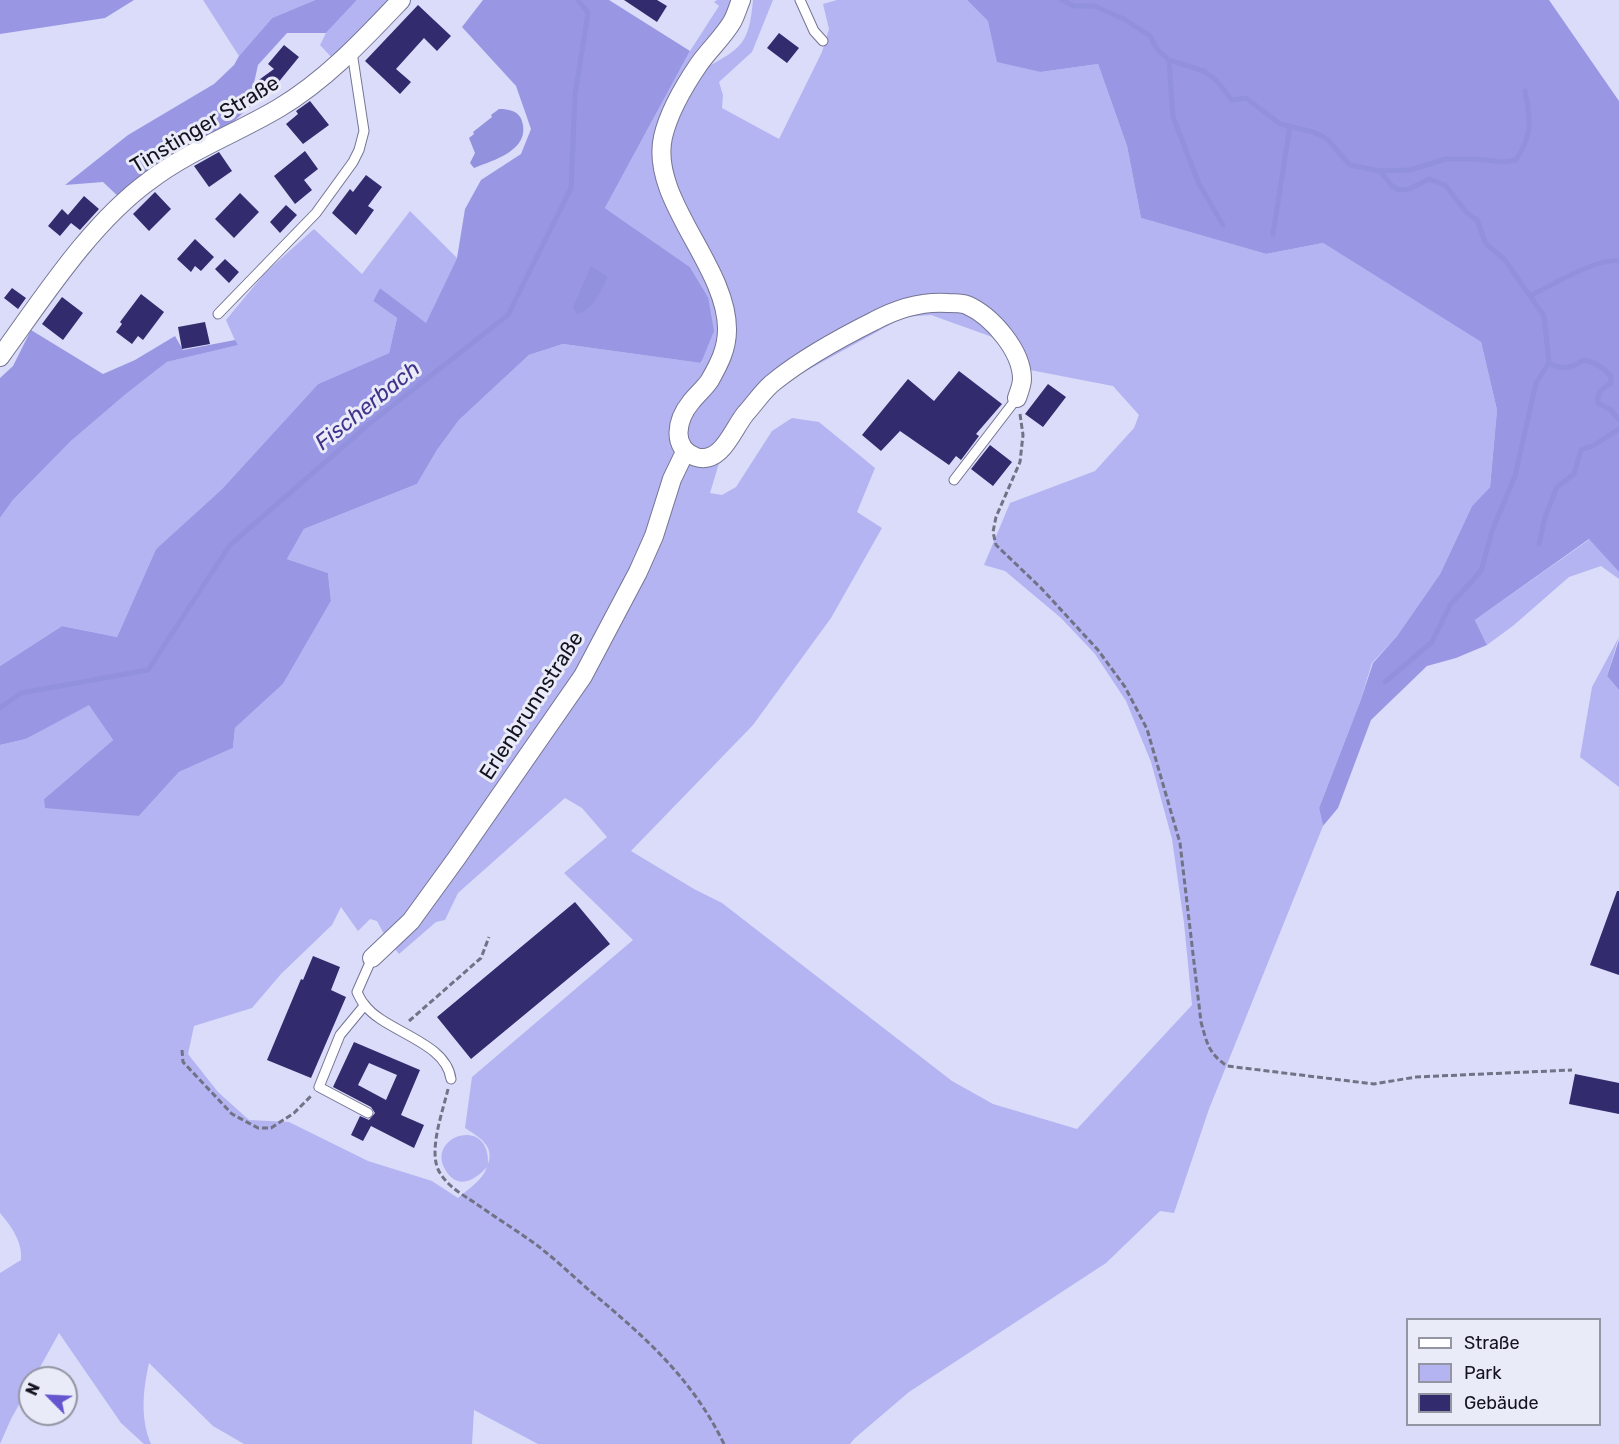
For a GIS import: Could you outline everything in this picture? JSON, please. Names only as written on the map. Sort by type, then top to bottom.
[{"type":"street","name":"Tinstinger Straße","points":[[0,357],[61,273],[127,199],[168,168],[281,107],[316,82],[351,52],[401,0]]},
{"type":"street","points":[[741,0],[732,22],[699,64],[673,109],[663,136],[660,159],[668,183],[719,291],[726,312],[727,333],[723,356],[708,382],[689,404],[678,428],[679,443],[685,452],[699,458],[710,458],[725,446],[742,418],[774,382],[824,348],[876,320],[900,308],[930,302],[966,304],[1006,336],[1019,362],[1023,380],[1017,398]]},
{"type":"street","name":"Erlenbrunnstraße","points":[[372,958],[411,921],[583,676],[638,572],[654,536],[672,479],[685,452]]},
{"type":"lane","points":[[800,0],[814,31],[823,41]]},
{"type":"lane","points":[[218,314],[316,213],[359,150],[364,131],[351,52]]},
{"type":"lane","points":[[954,480],[1017,398]]},
{"type":"lane","points":[[372,958],[357,992],[364,1006],[446,1062],[450,1068],[451,1078]]},
{"type":"lane","points":[[364,1006],[340,1035],[319,1087],[368,1113]]},
{"type":"path","points":[[1017,398],[1023,435],[1020,462],[996,516],[993,532],[996,545],[1020,566],[1098,650],[1125,687],[1147,729],[1180,843],[1201,1022],[1207,1046],[1215,1058],[1227,1066],[1374,1084],[1416,1077],[1572,1070]]},
{"type":"path","points":[[398,1030],[481,958],[489,936]]},
{"type":"path","points":[[182,1050],[183,1062],[232,1114],[258,1128],[271,1128],[294,1113],[319,1087]]},
{"type":"path","points":[[451,1078],[436,1142],[435,1159],[439,1172],[452,1187],[538,1246],[637,1330],[697,1396],[723,1444]]},
{"type":"green space","points":[[203,0],[315,0],[272,18],[239,56]]},
{"type":"green space","points":[[357,0],[392,0],[333,59],[320,45],[326,33]]},
{"type":"green space","points":[[735,0],[705,68],[728,55],[746,36],[753,0],[773,0],[752,52],[719,82],[723,95],[722,108],[779,139],[822,52],[829,29],[823,4],[837,0],[967,0],[1041,72],[1098,64],[1127,146],[1141,218],[1266,254],[1323,243],[1481,342],[1497,410],[1490,487],[1472,506],[1440,574],[1397,636],[1372,663],[1360,702],[1319,808],[1323,826],[1209,1109],[1174,1213],[1160,1211],[1106,1263],[909,1392],[850,1444],[538,1444],[474,1410],[472,1444],[244,1444],[213,1426],[149,1363],[145,1383],[144,1414],[151,1444],[144,1444],[121,1423],[59,1333],[41,1366],[18,1366],[18,1406],[0,1444],[0,1273],[21,1260],[21,1253],[15,1235],[0,1213],[0,745],[26,739],[89,704],[113,740],[44,799],[139,816],[179,772],[233,748],[235,728],[283,684],[331,601],[328,573],[287,559],[304,529],[417,484],[437,450],[459,420],[529,355],[563,344],[702,363],[708,297],[690,267],[605,208],[690,51],[719,6],[714,2]],"holes":[[[931,315],[998,339],[1030,370],[1113,386],[1139,415],[1134,428],[1095,471],[1010,503],[984,565],[1005,571],[1061,618],[1095,654],[1126,701],[1151,762],[1172,839],[1184,923],[1192,1005],[1077,1129],[993,1104],[952,1081],[722,903],[631,851],[753,725],[831,618],[882,528],[857,512],[875,468],[819,422],[792,418],[772,431],[736,487],[722,495],[710,493],[720,460],[753,416],[784,383],[904,317]],[[565,798],[582,808],[607,837],[564,873],[633,940],[472,1077],[465,1128],[475,1135],[484,1143],[490,1158],[488,1164],[486,1149],[479,1139],[470,1135],[460,1136],[450,1141],[444,1149],[442,1159],[451,1177],[462,1182],[467,1181],[478,1176],[487,1167],[479,1180],[458,1198],[432,1181],[368,1161],[289,1122],[249,1120],[218,1092],[188,1054],[194,1026],[252,1008],[281,974],[332,925],[341,907],[358,931],[370,919],[377,921],[399,954],[436,922],[445,920],[458,893]]]},
{"type":"green space","points":[[410,211],[457,258],[426,324],[380,288],[373,301],[397,318],[389,353],[318,384],[222,489],[156,549],[117,637],[62,626],[0,666],[0,518],[13,500],[71,441],[167,362],[237,345],[226,320],[265,273],[314,229],[362,274]]},
{"type":"green space","points":[[1590,539],[1619,572],[1619,579],[1601,566],[1569,577],[1514,625],[1487,645],[1475,620]]},
{"type":"green space","points":[[1619,637],[1607,676],[1619,690],[1619,787],[1580,757],[1592,687]]},
{"type":"shaded area","points":[[0,0],[134,0],[105,18],[0,34]]},
{"type":"shaded area","points":[[315,0],[357,0],[326,33],[287,33],[258,65],[254,83],[261,96],[228,127],[121,199],[103,182],[65,185],[128,135],[214,84],[234,65],[272,18]]},
{"type":"shaded area","points":[[483,0],[609,0],[690,51],[605,208],[690,267],[708,297],[714,331],[701,363],[563,344],[529,355],[459,420],[437,450],[417,484],[304,529],[287,559],[328,573],[331,601],[283,684],[235,728],[233,748],[179,772],[139,816],[45,808],[44,799],[113,740],[89,705],[26,739],[0,745],[0,666],[62,626],[117,637],[156,549],[222,489],[318,384],[389,353],[397,318],[373,301],[380,288],[426,323],[457,258],[465,209],[481,180],[521,154],[531,129],[516,86],[462,27]]},
{"type":"shaded area","points":[[967,0],[1549,0],[1619,101],[1619,572],[1589,539],[1475,620],[1487,645],[1456,658],[1427,666],[1371,720],[1338,808],[1323,826],[1319,808],[1373,663],[1397,636],[1440,574],[1472,506],[1490,487],[1497,410],[1481,342],[1323,243],[1266,254],[1141,218],[1127,146],[1098,64],[1041,72],[997,62],[988,21]]},
{"type":"shaded area","points":[[499,109],[513,111],[519,115],[523,131],[521,139],[509,152],[474,168],[470,163],[475,153],[469,138]]},
{"type":"shaded area","points":[[591,266],[608,277],[588,309],[577,314],[573,307]]},
{"type":"shaded area","points":[[31,330],[103,374],[135,360],[175,336],[183,350],[235,340],[238,345],[167,362],[71,441],[13,500],[0,518],[0,378],[13,366]]},
{"type":"shaded area","points":[[1619,640],[1619,690],[1607,676]]},
{"type":"building","points":[[624,0],[657,0],[667,6],[657,22]]},
{"type":"building","points":[[418,5],[451,36],[437,51],[424,38],[396,69],[411,82],[400,94],[365,61]]},
{"type":"building","points":[[779,33],[799,48],[787,63],[767,48]]},
{"type":"building","points":[[284,45],[299,57],[277,84],[264,93],[256,82],[274,69],[268,64]]},
{"type":"building","points":[[310,101],[329,125],[303,144],[286,124],[298,114],[296,111]]},
{"type":"building","points":[[305,151],[318,169],[304,180],[312,190],[295,204],[274,176]]},
{"type":"building","points":[[219,152],[232,171],[209,187],[194,166]]},
{"type":"building","points":[[366,175],[382,187],[368,206],[374,210],[356,235],[332,213],[350,189],[353,192]]},
{"type":"building","points":[[155,192],[171,209],[149,231],[133,214]]},
{"type":"building","points":[[240,193],[259,212],[234,238],[215,219]]},
{"type":"building","points":[[84,196],[99,209],[80,230],[71,223],[60,236],[48,226],[62,209],[68,215]]},
{"type":"building","points":[[286,205],[297,215],[280,233],[270,222]]},
{"type":"building","points":[[195,239],[214,257],[201,271],[195,266],[191,272],[177,259]]},
{"type":"building","points":[[225,259],[239,272],[229,283],[215,269]]},
{"type":"building","points":[[12,288],[26,298],[18,309],[4,298]]},
{"type":"building","points":[[141,294],[164,312],[143,340],[138,336],[132,344],[116,332],[122,324],[120,322]]},
{"type":"building","points":[[62,297],[83,313],[63,340],[42,324]]},
{"type":"building","points":[[205,322],[210,344],[182,349],[178,327]]},
{"type":"building","points":[[959,371],[1002,404],[976,434],[979,436],[961,460],[956,456],[949,465],[900,431],[881,451],[862,435],[908,379],[934,401]]},
{"type":"building","points":[[1048,384],[1066,397],[1043,427],[1025,414]]},
{"type":"building","points":[[990,445],[1012,462],[993,486],[971,469]]},
{"type":"building","points":[[1617,891],[1619,891],[1619,975],[1590,965]]},
{"type":"building","points":[[575,902],[610,944],[471,1059],[437,1017]]},
{"type":"building","points":[[313,956],[340,967],[331,990],[346,997],[311,1078],[267,1060]]},
{"type":"building","points":[[354,1042],[420,1070],[401,1115],[424,1125],[414,1148],[371,1126],[363,1141],[351,1135],[360,1116],[369,1120],[375,1113],[371,1107],[333,1087]],"holes":[[[369,1063],[397,1075],[386,1100],[358,1085]]]},
{"type":"building","points":[[1575,1074],[1619,1083],[1619,1114],[1569,1104]]},
{"type":"waterway","name":"Fischerbach","points":[[0,708],[21,693],[148,670],[230,545],[369,424],[508,315],[571,188],[575,95],[588,13],[578,0]]},
{"type":"waterway","points":[[1062,0],[1074,6],[1094,6],[1124,19],[1150,36],[1157,49],[1169,60],[1204,71],[1216,80],[1232,100],[1246,98],[1280,124],[1313,132],[1327,139],[1350,165],[1380,171],[1392,186],[1399,190],[1409,189],[1429,179],[1445,185],[1467,213],[1477,220],[1486,244],[1504,259],[1544,316],[1549,363],[1567,368],[1584,360],[1605,370],[1611,376],[1611,383],[1599,394],[1598,403],[1611,410],[1619,420]]},
{"type":"waterway","points":[[1169,60],[1173,117],[1199,184],[1223,225]]},
{"type":"waterway","points":[[1380,171],[1410,170],[1446,159],[1503,162],[1516,160],[1522,151],[1529,127],[1525,91]]},
{"type":"waterway","points":[[1273,234],[1290,126]]},
{"type":"waterway","points":[[1530,296],[1561,279],[1599,263],[1619,261]]},
{"type":"waterway","points":[[1385,682],[1432,642],[1450,605],[1481,571],[1492,531],[1515,476],[1536,383],[1549,363]]},
{"type":"waterway","points":[[1539,544],[1545,517],[1557,487],[1574,474],[1581,450],[1594,445],[1619,429]]}]
